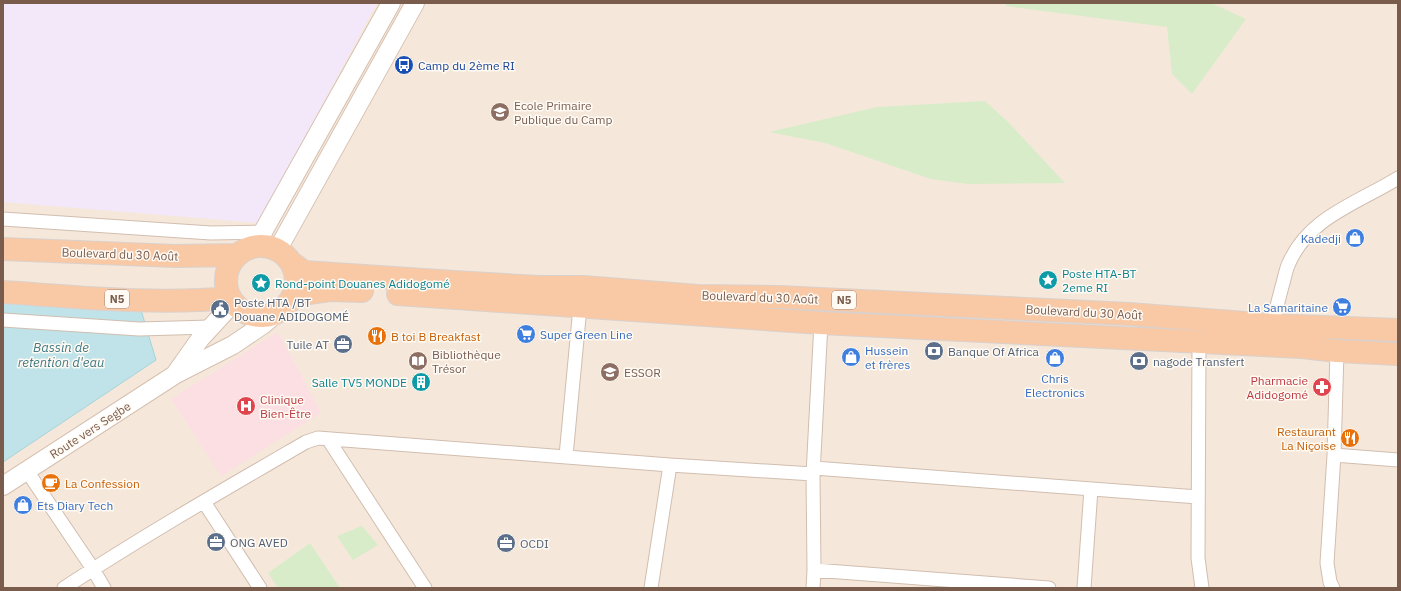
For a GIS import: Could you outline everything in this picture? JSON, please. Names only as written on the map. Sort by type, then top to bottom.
[{"type":"highway","name":"Boulevard du 30 Août","points":[[3,249],[175,256],[252,244]]},
{"type":"highway","name":"N5","points":[[252,244],[267,246],[285,256]]},
{"type":"highway","points":[[252,244],[232,260],[227,275],[227,290],[232,300],[246,313],[257,316],[278,312],[286,306],[294,295],[297,279],[296,271],[285,256]]},
{"type":"highway","name":"Boulevard du 30 Août","points":[[285,256],[304,272],[332,275],[539,287],[583,287],[698,296],[779,297],[1129,314],[1272,325],[1398,330]]},
{"type":"highway","name":"Boulevard du 30 Août","points":[[294,295],[330,290],[355,290],[821,323],[1302,347],[1336,351],[1398,354]]},
{"type":"highway","name":"N5","points":[[3,292],[100,299],[232,300]]},
{"type":"highway","points":[[1128,339],[1129,314]]},
{"type":"highway","points":[[1336,351],[1338,327]]},
{"type":"main road","points":[[252,244],[391,3]]},
{"type":"main road","points":[[285,256],[415,3]]},
{"type":"main road","name":"Route vers Segbe","points":[[176,374],[200,339],[232,300]]},
{"type":"main road","name":"Route vers Segbe","points":[[3,486],[176,374],[233,345],[264,324],[278,312]]},
{"type":"street","points":[[1272,325],[1288,264],[1300,243],[1318,224],[1343,208],[1398,178]]},
{"type":"street","points":[[1384,187],[1398,188]]},
{"type":"street","points":[[3,219],[211,234],[252,244]]},
{"type":"street","points":[[566,456],[580,307]]},
{"type":"street","points":[[3,320],[138,329],[210,327]]},
{"type":"street","points":[[812,588],[814,570],[813,471],[821,323]]},
{"type":"street","points":[[1199,342],[1198,558],[1202,588]]},
{"type":"street","points":[[1333,588],[1330,582],[1327,563],[1334,455],[1336,351]]},
{"type":"street","points":[[64,588],[204,502],[306,442],[318,438],[670,464],[813,471],[1198,497]]},
{"type":"street","points":[[328,439],[425,588]]},
{"type":"street","points":[[1334,455],[1398,460]]},
{"type":"street","points":[[651,588],[670,464]]},
{"type":"street","points":[[27,471],[93,569],[104,588]]},
{"type":"street","points":[[1084,588],[1091,489]]},
{"type":"street","points":[[204,502],[260,588]]},
{"type":"street","points":[[814,570],[944,584],[1049,588]]},
{"type":"shaded area","points":[[3,3],[1398,3],[1398,588],[3,588]]},
{"type":"shaded area","points":[[3,3],[377,3],[259,223],[3,202]]},
{"type":"shaded area","name":"Clinique Bien-Être","points":[[278,332],[321,413],[221,476],[171,399]]},
{"type":"green space","points":[[1007,3],[1211,3],[1246,19],[1192,94],[1172,74],[1167,27],[1005,6]]},
{"type":"green space","points":[[985,101],[1007,121],[1065,183],[968,184],[931,179],[825,143],[769,132],[877,107]]},
{"type":"green space","points":[[362,526],[378,545],[353,560],[337,536]]},
{"type":"green space","points":[[310,543],[340,588],[278,588],[268,573]]},
{"type":"water","name":"Bassin de retention d'eau","points":[[3,295],[138,300],[156,360],[3,462]]},
{"type":"place","name":"Camp du 2ème RI","points":[[404,65]]},
{"type":"place","name":"Ecole Primaire Publique du Camp","points":[[500,112]]},
{"type":"place","name":"Kadedji","points":[[1355,238]]},
{"type":"place","name":"Poste HTA-BT 2eme RI","points":[[1048,280]]},
{"type":"place","name":"Rond-point Douanes Adidogomé","points":[[261,283]]},
{"type":"place","name":"La Samaritaine","points":[[1342,307]]},
{"type":"place","name":"Poste HTA /BT Douane ADIDOGOMÉ","points":[[220,309]]},
{"type":"place","name":"Super Green Line","points":[[526,334]]},
{"type":"place","name":"B toi B Breakfast","points":[[377,336]]},
{"type":"place","name":"Tuile AT","points":[[343,344]]},
{"type":"place","name":"Banque Of Africa","points":[[934,351]]},
{"type":"place","name":"Hussein et frères","points":[[851,357]]},
{"type":"place","name":"Chris Electronics","points":[[1055,358]]},
{"type":"place","name":"Bibliothèque Trésor","points":[[418,361]]},
{"type":"place","name":"nagode Transfert","points":[[1139,361]]},
{"type":"place","name":"ESSOR","points":[[610,372]]},
{"type":"place","name":"Salle TV5 MONDE","points":[[421,382]]},
{"type":"place","name":"Pharmacie Adidogomé","points":[[1322,387]]},
{"type":"place","name":"Clinique Bien-Être","points":[[246,406]]},
{"type":"place","name":"Restaurant La Niçoise","points":[[1350,438]]},
{"type":"place","name":"La Confession","points":[[51,483]]},
{"type":"place","name":"Ets Diary Tech","points":[[23,505]]},
{"type":"place","name":"ONG AVED","points":[[216,542]]},
{"type":"place","name":"OCDI","points":[[506,543]]}]
